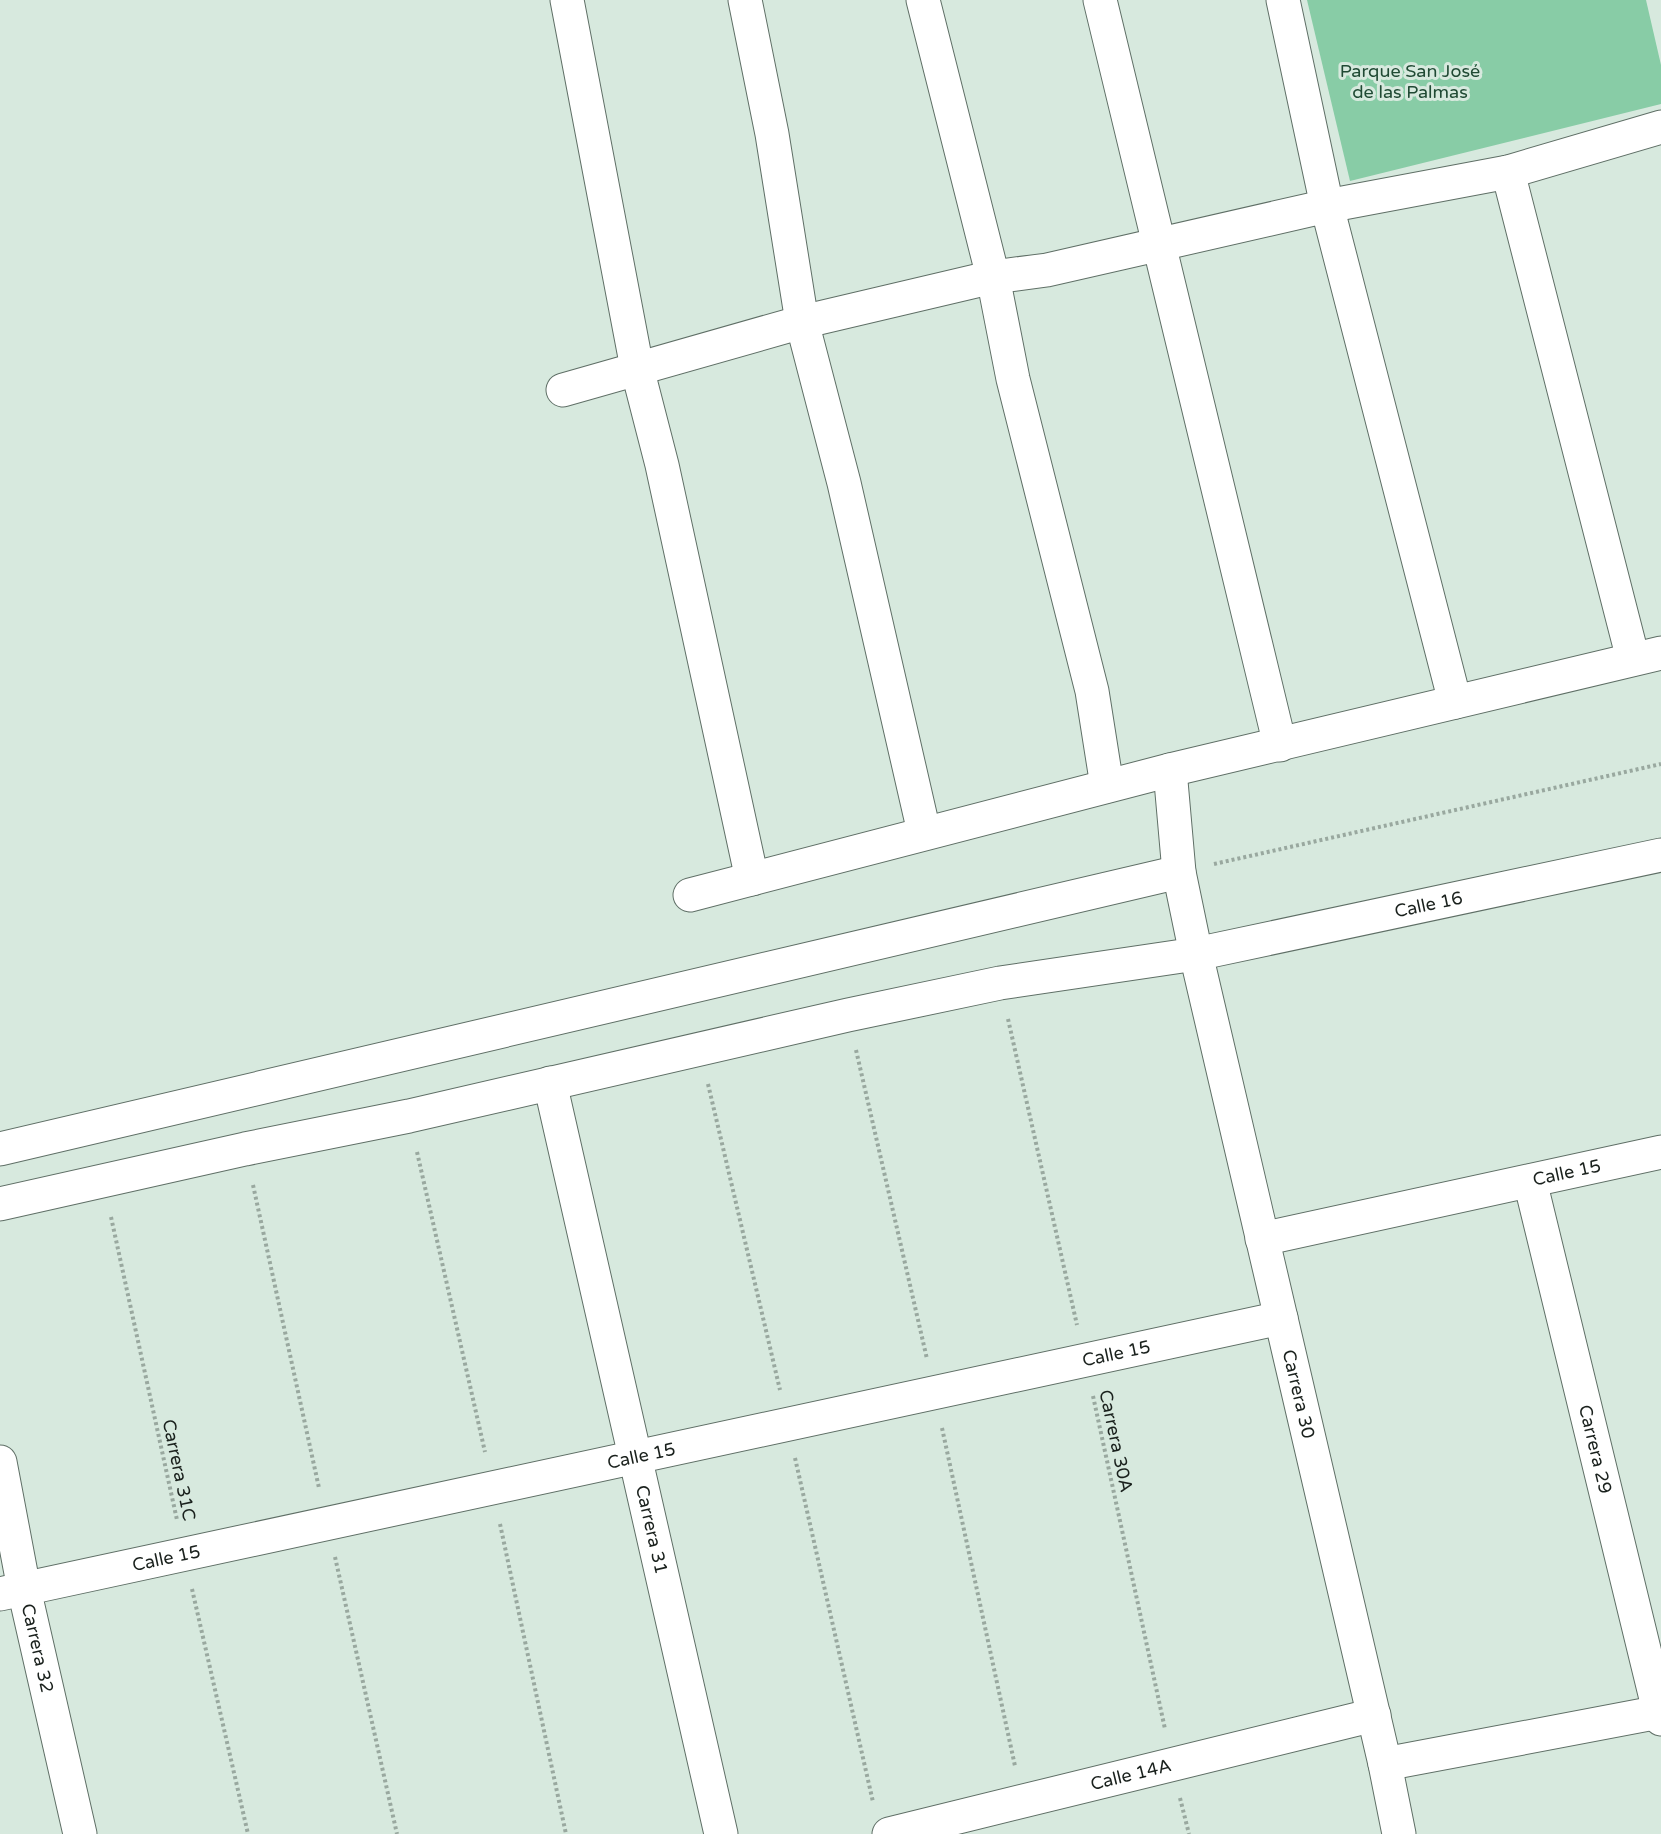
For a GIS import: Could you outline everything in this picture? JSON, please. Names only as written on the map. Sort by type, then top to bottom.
[{"type":"street","points":[[567,0],[637,368],[662,465],[752,879]]},
{"type":"street","points":[[745,0],[772,134],[802,322],[844,483],[924,832]]},
{"type":"street","points":[[923,0],[993,277],[1013,379],[1092,691],[1107,786]]},
{"type":"street","points":[[1100,0],[1157,245],[1280,745]]},
{"type":"street","points":[[1283,0],[1328,206],[1455,702]]},
{"type":"street","points":[[562,390],[802,322],[993,277],[1047,270],[1328,206],[1508,172],[1661,127]]},
{"type":"street","points":[[690,895],[924,832],[1170,770],[1647,656],[1508,172]]},
{"type":"street","name":"Carrera 30","points":[[1170,770],[1179,872],[1196,954],[1374,1715],[1399,1834]]},
{"type":"street","name":"Calle 16","points":[[0,1204],[1000,983],[1196,954],[1661,855]]},
{"type":"street","points":[[0,1149],[1179,872]]},
{"type":"street","name":"Carrera 31","points":[[550,1083],[721,1834]]},
{"type":"street","name":"Calle 15","points":[[1262,1239],[1661,1152]]},
{"type":"street","name":"Carrera 29","points":[[1530,1181],[1660,1715]]},
{"type":"street","name":"Calle 15","points":[[12,1591],[1281,1318]]},
{"type":"street","name":"Carrera 32","points":[[0,1462],[12,1591],[80,1834]]},
{"type":"street","name":"Calle 14A","points":[[889,1834],[1374,1715]]},
{"type":"street","points":[[1385,1764],[1660,1715]]},
{"type":"path","points":[[1179,872],[1661,764]]},
{"type":"path","name":"Carrera 30A","points":[[1000,983],[1189,1834]]},
{"type":"path","name":"Carrera 31C","points":[[103,1181],[248,1834]]},
{"type":"green space","name":"Parque San José de las Palmas","points":[[1307,0],[1646,0],[1661,65],[1661,104],[1350,181]]}]
